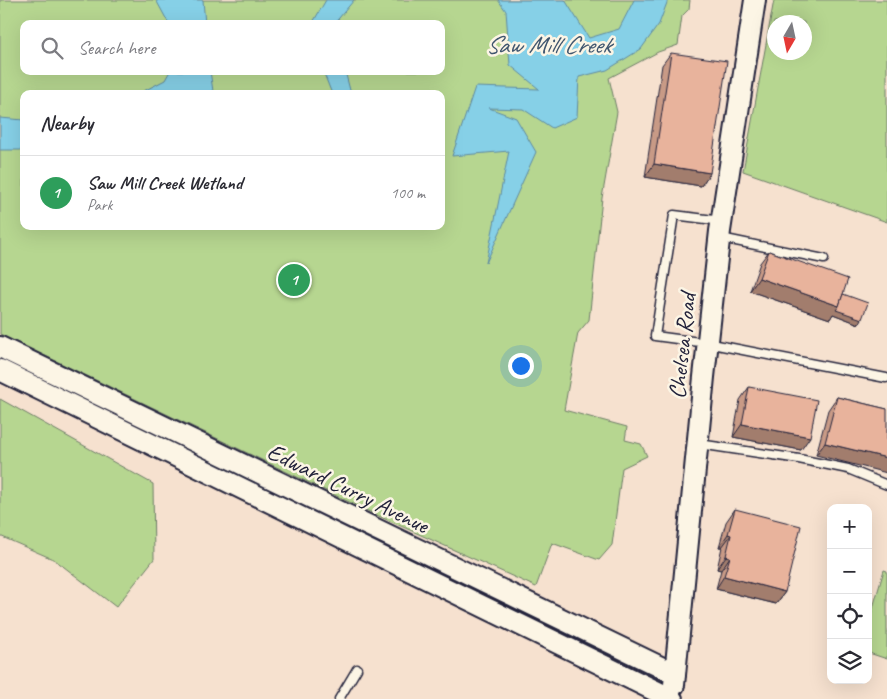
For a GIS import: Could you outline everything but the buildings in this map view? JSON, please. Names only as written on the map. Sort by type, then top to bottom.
[{"type":"street","name":"Chelsea Road","points":[[672,699],[720,229],[756,0]]},
{"type":"street","name":"Edward Curry Avenue","points":[[0,347],[675,674]]},
{"type":"street","name":"Edward Curry Avenue","points":[[0,370],[672,699]]},
{"type":"street","points":[[418,574],[428,554]]},
{"type":"lane","points":[[824,259],[674,215],[655,336],[707,343],[886,378]]},
{"type":"lane","points":[[697,443],[799,459],[848,469],[887,485]]},
{"type":"lane","points":[[338,699],[357,669]]},
{"type":"green space","points":[[0,0],[690,0],[689,9],[682,16],[678,45],[658,52],[609,78],[617,112],[602,198],[589,320],[578,333],[564,410],[627,427],[625,440],[641,444],[647,456],[622,468],[612,545],[599,560],[552,543],[536,587],[372,513],[0,334]]},
{"type":"green space","points":[[774,0],[887,0],[887,222],[743,171],[767,39],[767,60],[812,60],[812,15],[771,15]]},
{"type":"green space","points":[[0,353],[408,554],[406,558],[0,363]]},
{"type":"green space","points":[[0,399],[153,484],[154,559],[116,607],[55,560],[0,536]]},
{"type":"green space","points":[[436,569],[553,625],[553,628],[551,630],[435,574]]},
{"type":"green space","points":[[884,570],[887,571],[887,659],[872,654],[872,611]]},
{"type":"water","points":[[156,0],[203,0],[205,20],[167,20]]},
{"type":"water","points":[[326,0],[354,0],[337,20],[314,20]]},
{"type":"water","name":"Saw Mill Creek","points":[[498,0],[565,0],[589,38],[619,29],[634,0],[668,0],[659,24],[641,49],[607,70],[579,77],[577,117],[552,128],[523,109],[489,108],[516,118],[536,152],[486,263],[509,151],[452,156],[475,87],[539,89],[510,65],[506,11]]},
{"type":"water","points":[[168,75],[211,75],[213,90],[146,90],[165,80]]},
{"type":"water","points":[[325,75],[346,75],[350,90],[330,90]]},
{"type":"water","points":[[0,118],[20,120],[20,150],[0,150]]},
{"type":"place","name":"Saw Mill Creek Wetland","points":[[294,280]]}]
